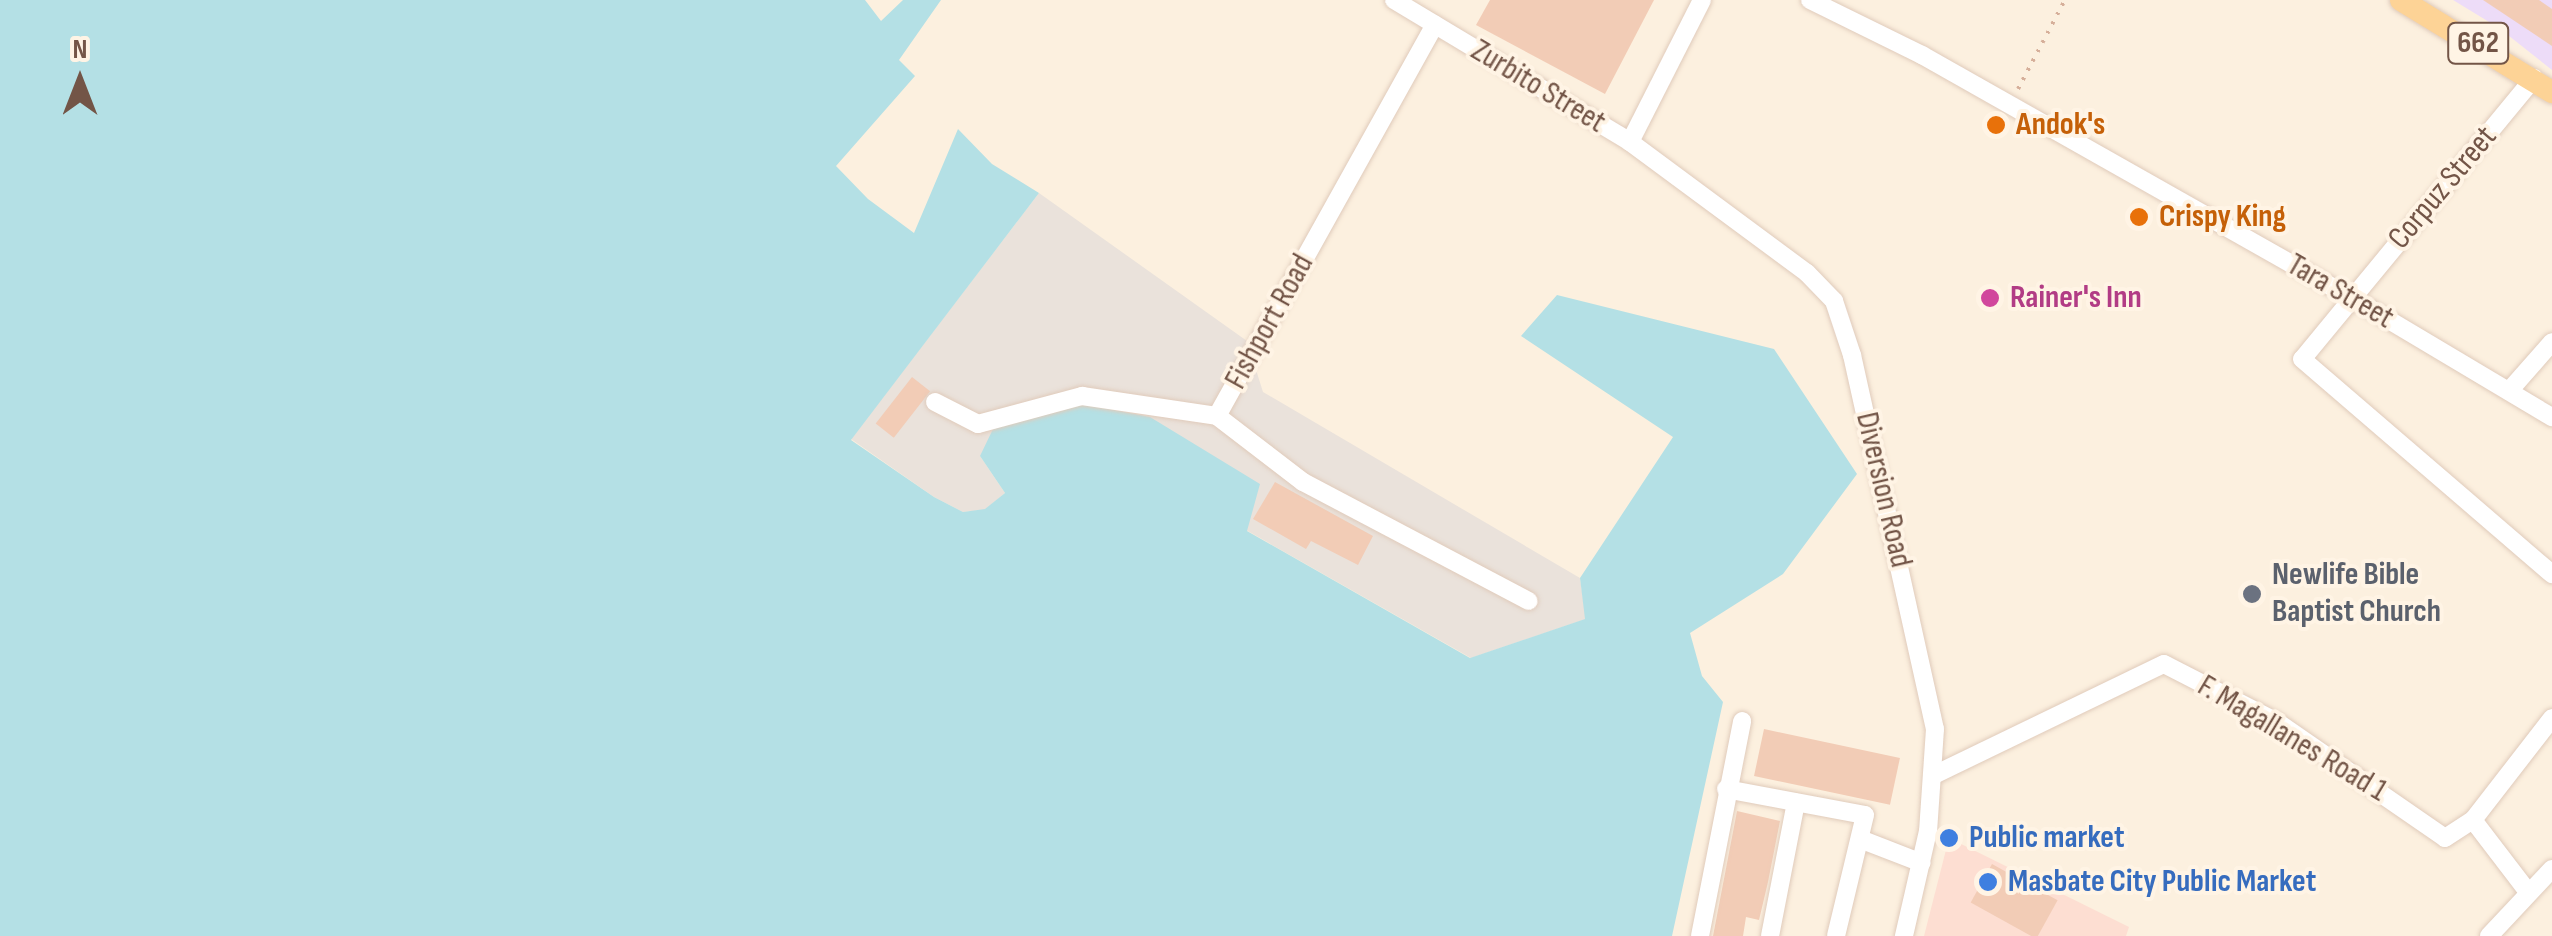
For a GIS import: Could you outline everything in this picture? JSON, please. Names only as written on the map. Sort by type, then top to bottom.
[{"type":"main road","name":"662","points":[[2401,0],[2543,85]]},
{"type":"street","name":"Zurbito Street","points":[[1394,0],[1630,142]]},
{"type":"street","points":[[1630,142],[1702,0]]},
{"type":"street","name":"Tara Street","points":[[1810,0],[1922,56],[2352,298],[2552,417]]},
{"type":"street","name":"Fishport Road","points":[[935,402],[978,424],[1082,396],[1217,416],[1435,25]]},
{"type":"street","name":"Corpuz Street","points":[[2352,298],[2543,85]]},
{"type":"street","name":"Diversion Road","points":[[1630,142],[1808,273],[1834,301],[1852,355],[1935,729],[1934,775],[1922,863],[1904,936]]},
{"type":"street","points":[[2352,298],[2302,360],[2552,574]]},
{"type":"street","points":[[2510,391],[2552,342]]},
{"type":"street","points":[[1217,416],[1303,482],[1529,601]]},
{"type":"street","name":"F. Magallanes Road 1","points":[[1934,775],[2164,664],[2277,722],[2446,838],[2472,820]]},
{"type":"street","points":[[2528,892],[2472,820],[2552,718]]},
{"type":"street","points":[[1700,936],[1742,721]]},
{"type":"street","points":[[1726,789],[1865,814],[1836,936]]},
{"type":"street","points":[[1770,936],[1796,802]]},
{"type":"street","points":[[1860,839],[1922,863]]},
{"type":"street","points":[[2489,936],[2552,869]]},
{"type":"path","points":[[2009,106],[2064,0]]},
{"type":"shaded area","points":[[2453,0],[2552,0],[2552,70],[2499,28]]},
{"type":"shaded area","points":[[1039,193],[1247,341],[1263,392],[1580,578],[1586,619],[1471,658],[1246,530],[980,456],[1005,493],[985,510],[963,512],[934,497],[851,439]]},
{"type":"shaded area","name":"Masbate City Public Market","points":[[1949,838],[2129,927],[2126,936],[1924,936]]},
{"type":"water","points":[[0,0],[865,0],[881,21],[903,0],[941,0],[899,60],[915,76],[836,166],[868,199],[914,233],[958,129],[992,164],[1039,193],[851,440],[934,497],[963,512],[985,509],[1005,493],[980,456],[993,429],[1073,402],[1150,417],[1260,484],[1247,531],[1470,658],[1585,619],[1580,578],[1673,437],[1521,336],[1557,295],[1774,349],[1857,474],[1783,574],[1690,633],[1702,676],[1723,702],[1672,936],[0,936]]},
{"type":"building","points":[[1490,0],[1654,0],[1605,94],[1476,25]]},
{"type":"building","points":[[2483,0],[2539,0],[2552,9],[2552,46]]},
{"type":"building","points":[[912,377],[930,391],[894,438],[876,423]]},
{"type":"building","points":[[1275,482],[1373,536],[1358,565],[1311,541],[1306,549],[1253,519]]},
{"type":"building","points":[[1764,729],[1900,758],[1890,805],[1754,776]]},
{"type":"building","points":[[1737,811],[1780,821],[1759,920],[1746,917],[1743,936],[1713,936]]},
{"type":"building","points":[[1992,864],[2058,900],[2038,936],[1971,902]]},
{"type":"place","name":"Andok's","points":[[1996,125]]},
{"type":"place","name":"Crispy King","points":[[2139,217]]},
{"type":"place","name":"Rainer's Inn","points":[[1990,298]]},
{"type":"place","name":"Newlife Bible Baptist Church","points":[[2252,594]]},
{"type":"place","name":"Public market","points":[[1949,838]]},
{"type":"place","name":"Masbate City Public Market","points":[[1988,882]]}]
